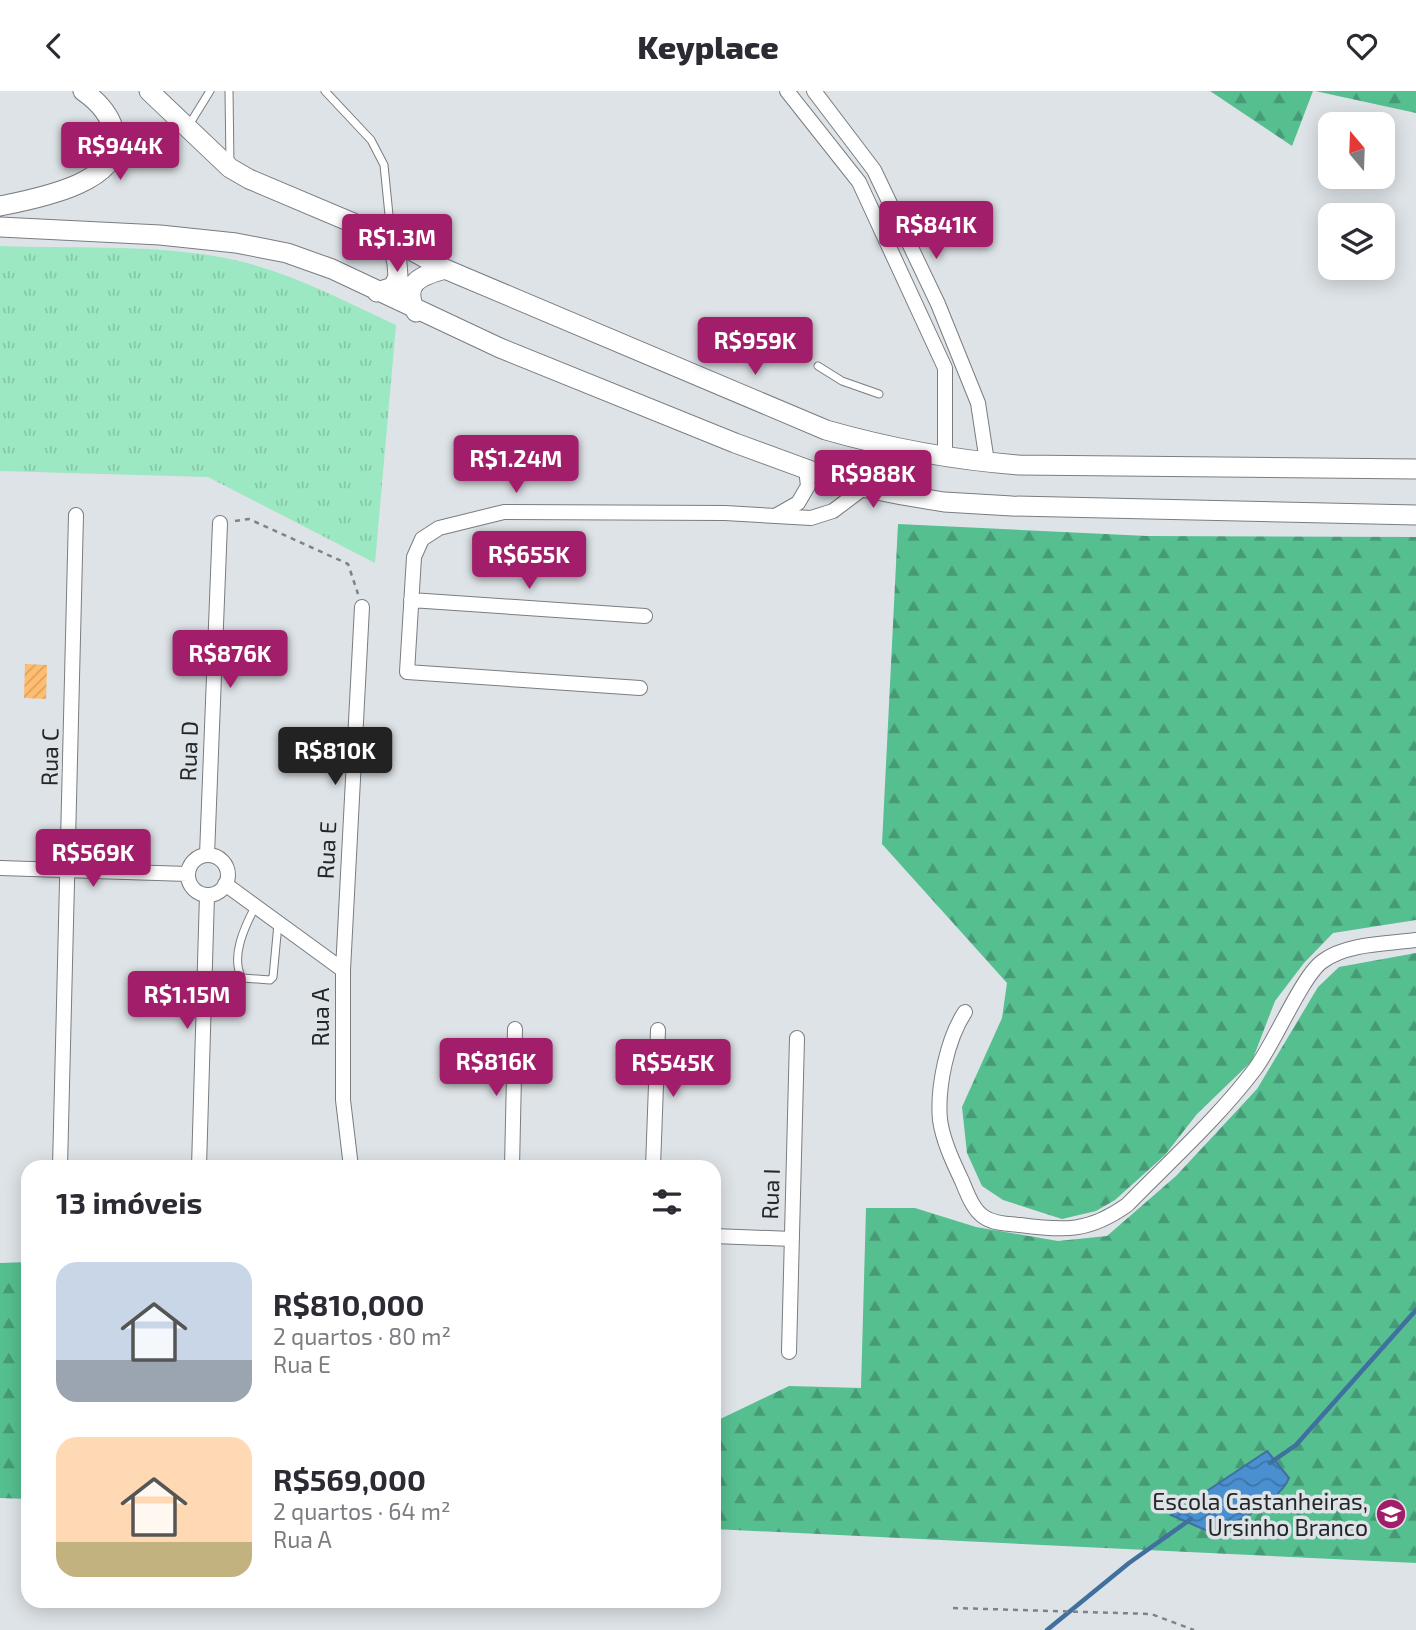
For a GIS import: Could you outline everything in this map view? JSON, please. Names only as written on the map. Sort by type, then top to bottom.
[{"type":"main road","points":[[0,206],[48,195],[106,167],[116,144],[112,123],[103,109],[83,91]]},
{"type":"main road","points":[[149,91],[230,168],[284,196],[391,239],[445,269],[826,430],[865,442],[988,462],[1416,469]]},
{"type":"main road","points":[[0,227],[160,235],[236,243],[287,253],[331,269],[416,312],[579,381],[806,469],[865,487],[944,502],[1012,506],[1416,515]]},
{"type":"main road","points":[[377,292],[393,287],[398,277],[391,239]]},
{"type":"main road","points":[[416,312],[410,300],[411,289],[417,280],[445,269]]},
{"type":"street","points":[[787,91],[859,182],[945,368],[945,456]]},
{"type":"street","points":[[814,91],[874,170],[938,304],[978,403],[988,462]]},
{"type":"street","points":[[945,368],[970,380]]},
{"type":"street","points":[[776,515],[797,503],[808,486],[806,469]]},
{"type":"street","points":[[640,688],[407,672],[414,557],[422,539],[439,528],[504,512],[776,515],[811,518],[834,511],[865,487]]},
{"type":"street","name":"Rua C","points":[[60,1160],[76,515]]},
{"type":"street","name":"Rua D","points":[[207,855],[220,523]]},
{"type":"street","points":[[411,600],[645,616]]},
{"type":"street","name":"Rua E","points":[[343,970],[362,607]]},
{"type":"street","points":[[207,855],[223,862],[228,873],[225,884],[218,892],[207,895],[193,888],[188,874],[192,863],[207,855]]},
{"type":"street","points":[[0,868],[188,874]]},
{"type":"street","name":"Rua A","points":[[225,884],[343,970],[343,1092],[350,1160]]},
{"type":"street","points":[[200,1160],[207,895]]},
{"type":"street","points":[[965,1012],[957,1024],[949,1052],[940,1120],[965,1190],[984,1218],[999,1223],[1060,1230],[1084,1227],[1107,1219],[1127,1205],[1254,1071],[1275,1039],[1309,976],[1321,962],[1336,953],[1416,940]]},
{"type":"street","points":[[512,1160],[515,1030]]},
{"type":"street","points":[[653,1160],[658,1030]]},
{"type":"street","name":"Rua I","points":[[789,1352],[797,1038]]},
{"type":"street","points":[[721,1236],[792,1239]]},
{"type":"lane","points":[[187,129],[210,91]]},
{"type":"lane","points":[[229,91],[230,168]]},
{"type":"lane","points":[[325,91],[371,140],[384,165],[391,239]]},
{"type":"lane","points":[[818,366],[842,381],[879,394]]},
{"type":"lane","points":[[255,907],[240,948],[238,968],[242,978],[270,980],[273,977],[278,923]]},
{"type":"path","points":[[220,523],[249,519],[348,564],[362,607]]},
{"type":"path","points":[[953,1608],[1151,1614],[1194,1630]]},
{"type":"green space","points":[[1210,91],[1313,91],[1292,146]]},
{"type":"green space","points":[[1315,91],[1416,91],[1416,113]]},
{"type":"green space","points":[[0,246],[125,248],[218,257],[285,275],[396,325],[375,563],[208,477],[0,471]]},
{"type":"green space","points":[[898,524],[1147,536],[1416,537],[1416,920],[1333,933],[1304,963],[1275,1001],[1252,1061],[1197,1114],[1165,1155],[1115,1200],[1096,1211],[1062,1219],[1003,1200],[982,1186],[967,1153],[962,1107],[1002,1018],[1007,983],[882,844]]},
{"type":"green space","points":[[1416,953],[1416,1563],[721,1529],[721,1419],[789,1386],[861,1388],[866,1208],[915,1208],[976,1227],[1058,1241],[1107,1236],[1176,1176],[1257,1089],[1318,987],[1339,967]]},
{"type":"green space","points":[[21,1262],[21,1499],[0,1498],[0,1263]]},
{"type":"water","points":[[1267,1451],[1289,1478],[1281,1490],[1261,1507],[1210,1532],[1171,1515]]},
{"type":"building","points":[[25,664],[47,665],[46,699],[24,698]]},
{"type":"waterway","points":[[1270,1463],[1296,1445],[1416,1310]]},
{"type":"waterway","points":[[1047,1630],[1129,1563],[1191,1519]]},
{"type":"place","name":"Escola Castanheiras, Ursinho Branco","points":[[1391,1514]]}]
